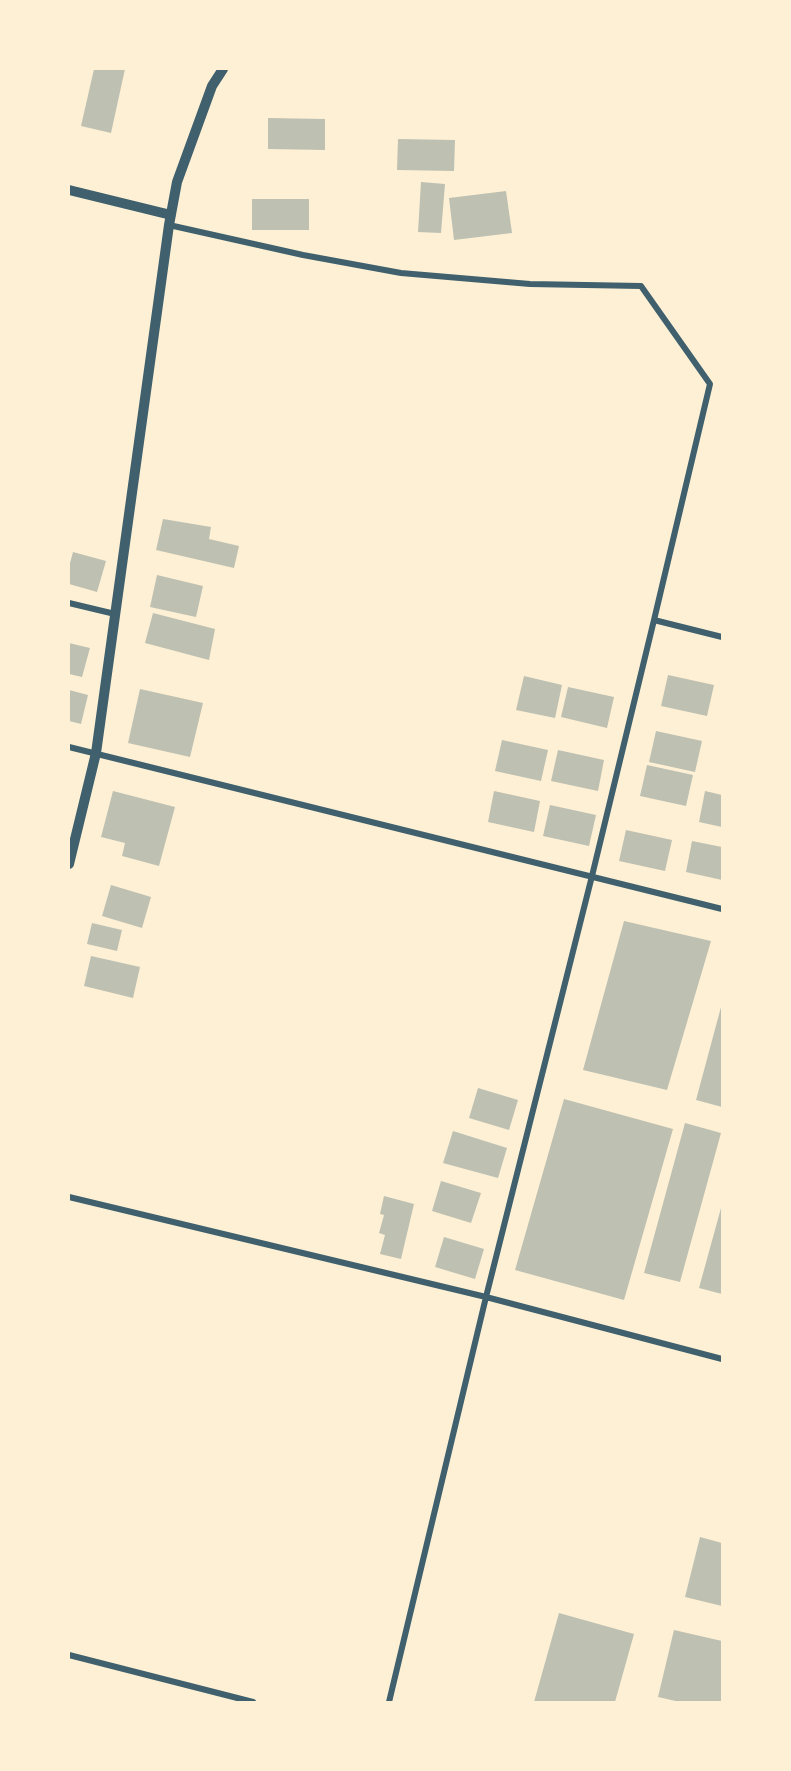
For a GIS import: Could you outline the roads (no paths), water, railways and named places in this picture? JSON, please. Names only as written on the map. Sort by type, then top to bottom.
[{"type":"street","points":[[69,864],[96,753],[177,182],[212,86],[223,69]]},
{"type":"street","points":[[69,190],[170,220],[303,255],[402,273],[530,285],[641,286],[710,384],[389,1702]]},
{"type":"street","points":[[69,603],[115,614]]},
{"type":"street","points":[[654,620],[722,638]]},
{"type":"street","points":[[69,747],[722,909]]},
{"type":"street","points":[[69,1197],[486,1297],[722,1359]]},
{"type":"street","points":[[69,1655],[253,1702]]}]
